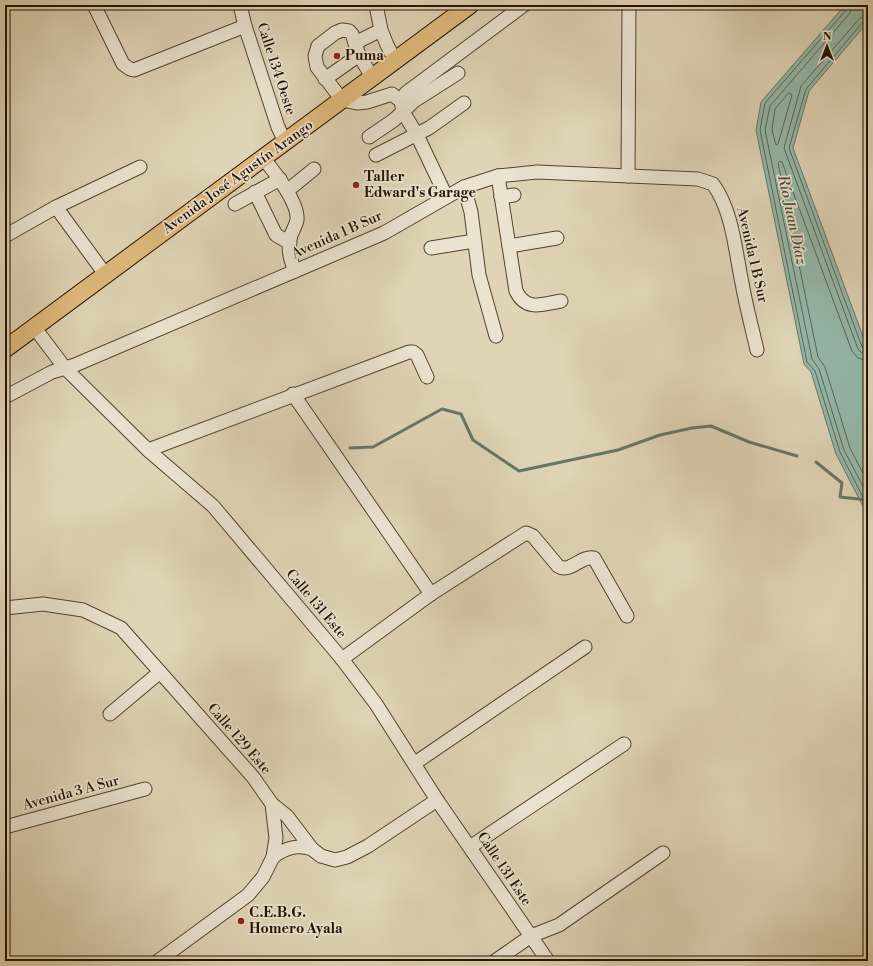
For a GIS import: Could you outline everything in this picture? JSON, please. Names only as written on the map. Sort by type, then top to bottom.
[{"type":"main road","name":"Avenida José Agustín Arango","points":[[5,349],[470,5]]},
{"type":"street","points":[[94,5],[124,64],[130,69],[134,70],[245,26]]},
{"type":"street","name":"Calle 134 Oeste","points":[[240,5],[245,26],[278,127],[285,142]]},
{"type":"street","points":[[376,5],[381,30],[387,45],[396,60]]},
{"type":"street","points":[[402,106],[406,92],[524,5]]},
{"type":"street","points":[[628,176],[629,5]]},
{"type":"street","points":[[372,77],[350,32],[342,30],[330,36],[318,46],[315,61],[325,79],[342,100],[357,103],[367,102],[392,94],[402,106],[446,196]]},
{"type":"street","points":[[325,79],[357,49],[381,30]]},
{"type":"street","points":[[369,137],[402,106],[414,101],[458,73]]},
{"type":"street","points":[[376,155],[417,135],[464,103]]},
{"type":"street","points":[[263,158],[280,179],[287,191],[297,220],[290,243],[290,258],[295,271]]},
{"type":"street","points":[[5,236],[56,207],[140,167]]},
{"type":"street","points":[[287,191],[314,169]]},
{"type":"street","name":"Avenida 1 B Sur","points":[[5,397],[52,372],[75,365],[384,233],[464,186],[498,176],[537,172],[698,178],[713,184],[724,202],[729,217],[757,350]]},
{"type":"street","points":[[498,176],[516,291],[520,299],[529,304],[561,301]]},
{"type":"street","points":[[235,204],[280,179]]},
{"type":"street","points":[[464,186],[471,212],[479,275],[496,336]]},
{"type":"street","points":[[255,192],[276,235],[290,243]]},
{"type":"street","points":[[501,197],[514,195]]},
{"type":"street","points":[[56,207],[105,274]]},
{"type":"street","points":[[509,246],[557,238]]},
{"type":"street","points":[[431,248],[474,241]]},
{"type":"street","name":"Calle 131 Este","points":[[34,327],[65,368],[148,450],[213,506],[342,659],[376,704],[415,763],[437,800],[548,961]]},
{"type":"street","points":[[148,450],[293,394],[411,351],[417,355],[427,377]]},
{"type":"street","points":[[293,394],[430,594]]},
{"type":"street","points":[[342,659],[430,594],[523,535],[529,533],[562,569],[568,568],[588,557],[594,558],[627,616]]},
{"type":"street","name":"Calle 129 Este","points":[[5,608],[43,604],[83,610],[121,628],[253,777],[272,804],[276,838],[273,857],[263,877],[248,896],[158,961]]},
{"type":"street","points":[[415,763],[585,647]]},
{"type":"street","points":[[110,714],[160,672]]},
{"type":"street","points":[[470,847],[624,744]]},
{"type":"street","name":"Avenida 3 A Sur","points":[[5,827],[145,789]]},
{"type":"street","points":[[272,804],[287,816],[312,849],[321,856],[335,860],[347,857],[368,846],[437,800]]},
{"type":"street","points":[[273,857],[280,852],[295,846],[302,846],[312,849]]},
{"type":"street","points":[[495,961],[531,936],[558,925],[663,853]]},
{"type":"water","name":"Río Juan Díaz","points":[[845,5],[868,5],[868,22],[809,91],[793,148],[868,350],[868,516],[836,454],[811,372],[804,364],[756,130],[761,102]]},
{"type":"waterway","points":[[350,448],[373,447],[442,409],[461,414],[473,440],[519,471],[618,450],[660,435],[692,428],[711,426],[749,442],[797,456]]},
{"type":"waterway","points":[[816,462],[842,483],[840,497],[868,500]]},
{"type":"place","name":"Puma","points":[[337,56]]},
{"type":"place","name":"Taller Edward's Garage","points":[[356,185]]},
{"type":"place","name":"C.E.B.G. Homero Ayala","points":[[241,921]]}]
